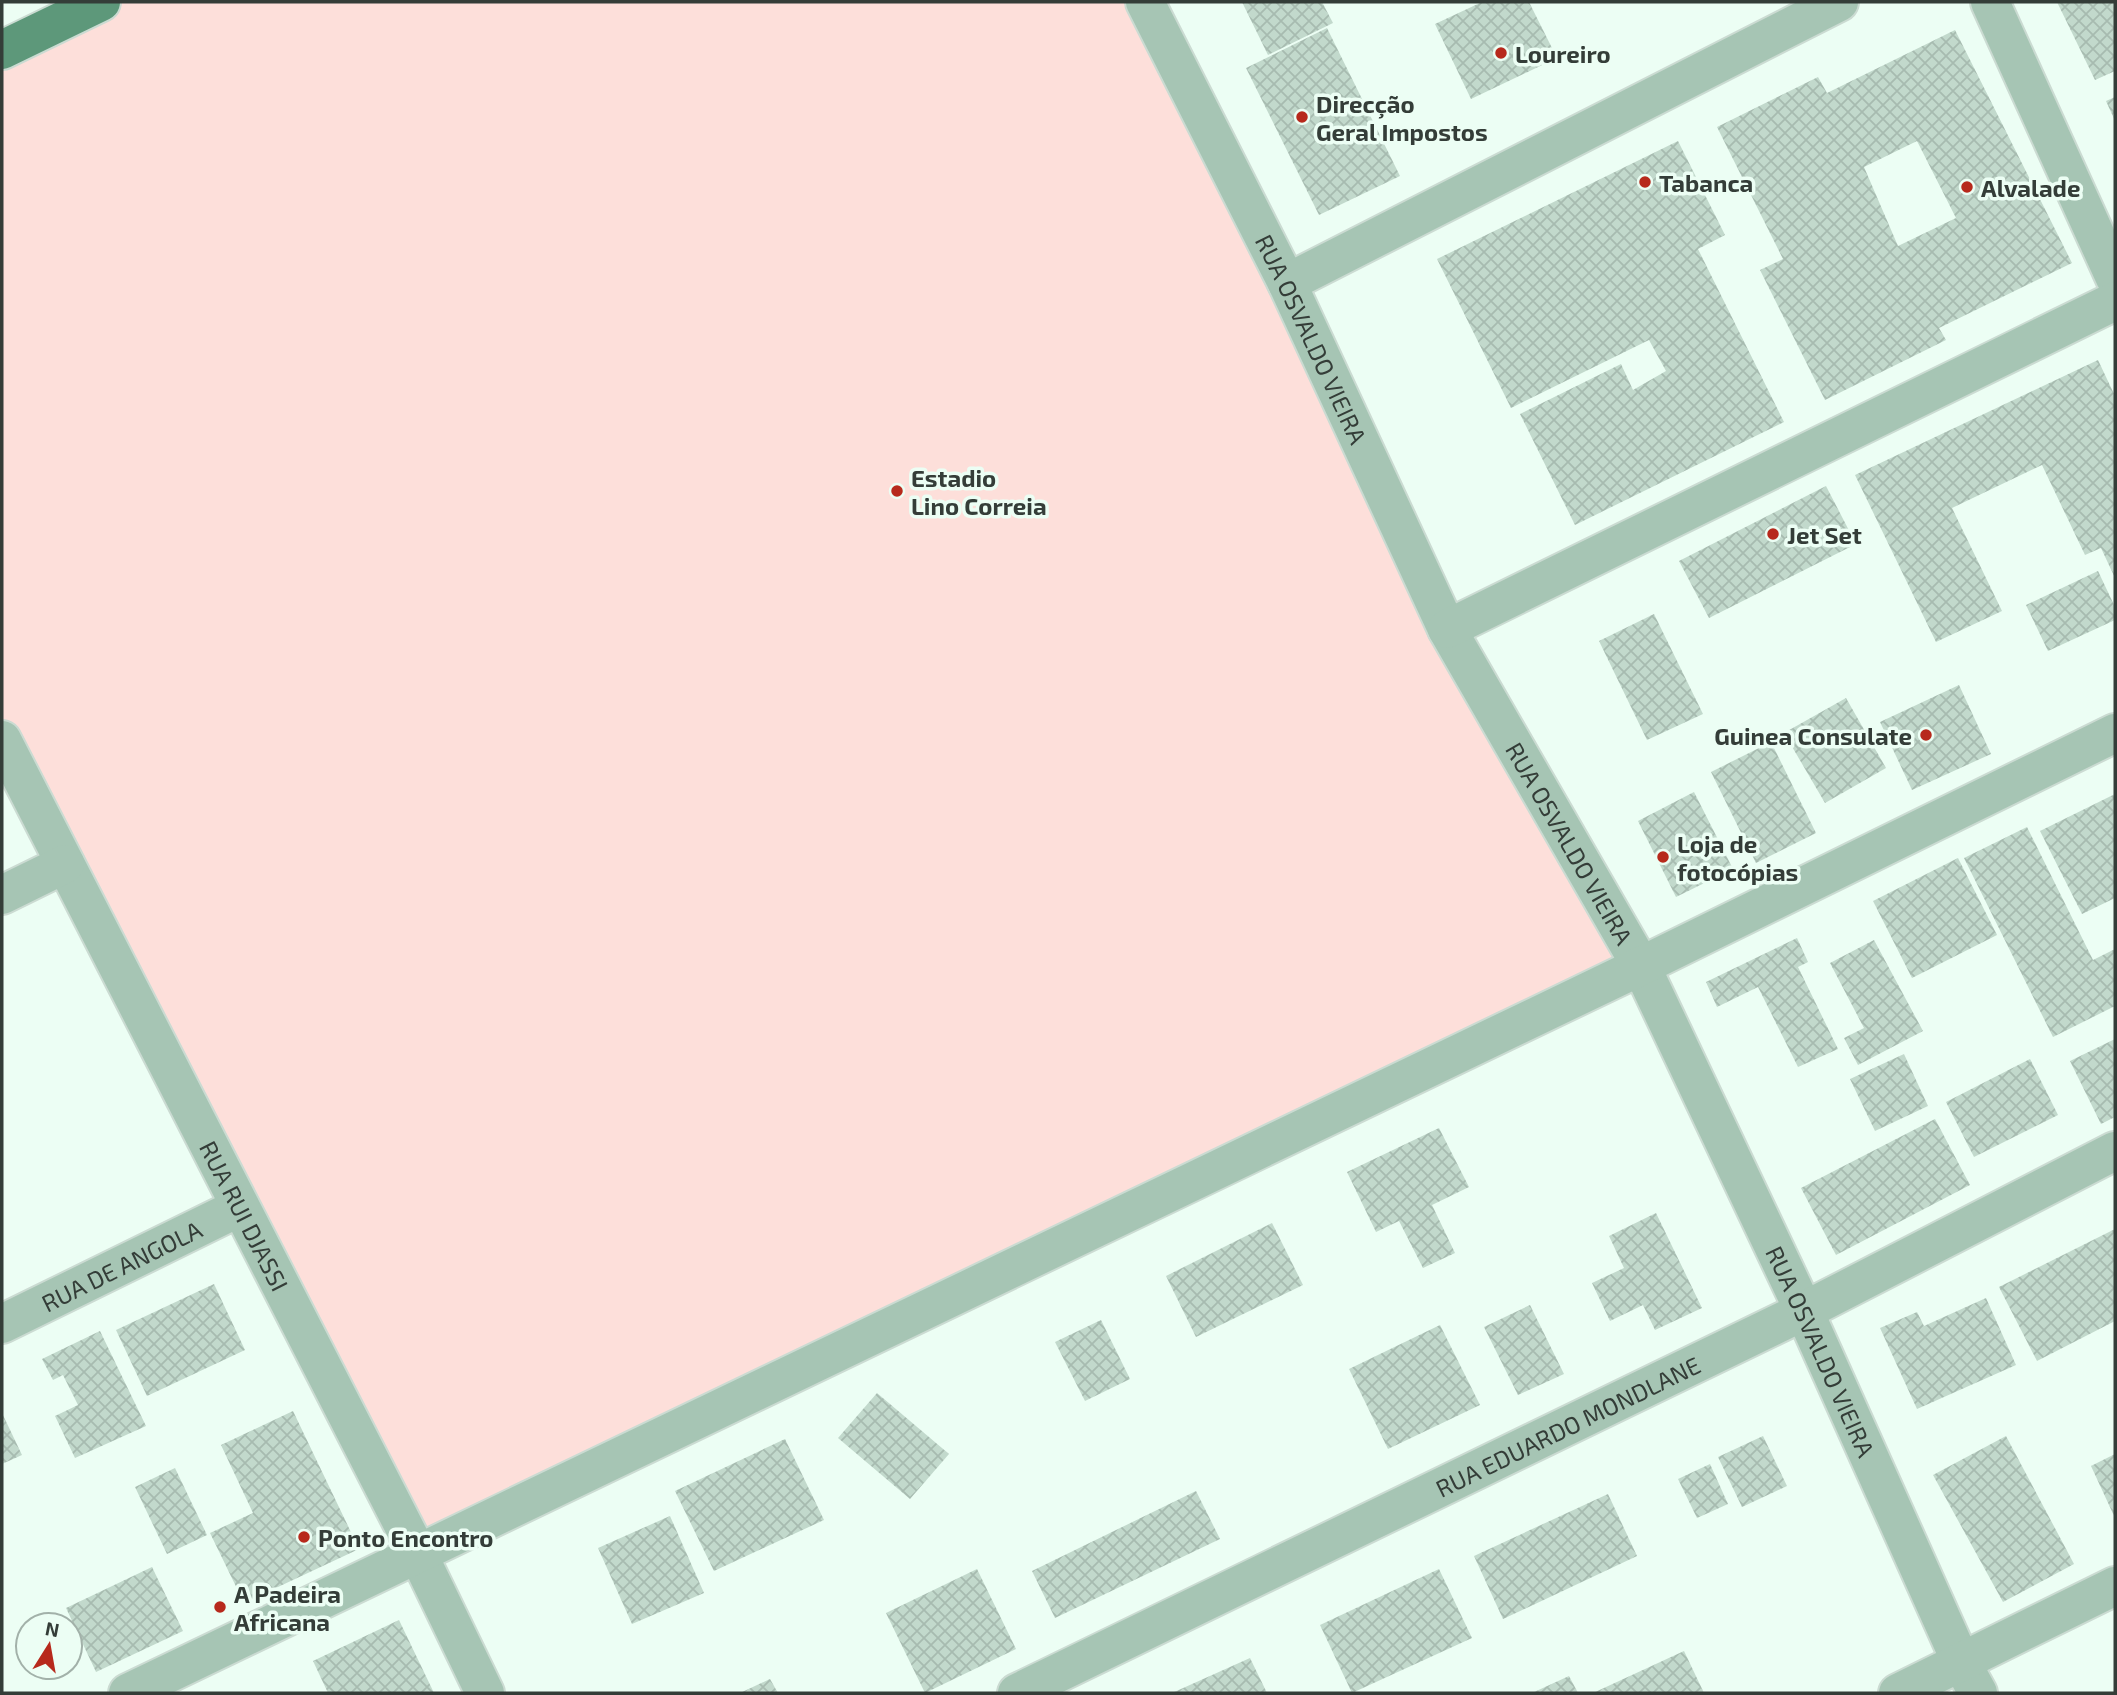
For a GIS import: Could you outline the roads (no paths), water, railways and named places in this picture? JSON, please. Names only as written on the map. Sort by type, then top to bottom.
[{"type":"main road","points":[[2,50],[101,2]]},
{"type":"street","name":"RUA OSVALDO VIEIRA","points":[[1145,2],[1287,283],[1447,629],[1641,966],[1804,1311],[1969,1678]]},
{"type":"street","points":[[1287,283],[1839,2]]},
{"type":"street","points":[[1990,2],[2115,278]]},
{"type":"street","points":[[1447,629],[2115,301]]},
{"type":"street","points":[[128,1693],[1641,966],[2115,733]]},
{"type":"street","name":"RUA RUI DJASSI","points":[[2,740],[418,1554],[485,1693]]},
{"type":"street","points":[[2,895],[65,864]]},
{"type":"street","name":"RUA EDUARDO MONDLANE","points":[[1017,1693],[1804,1311],[2115,1151]]},
{"type":"street","name":"RUA DE ANGOLA","points":[[2,1324],[240,1207]]},
{"type":"street","points":[[1898,1693],[1969,1678],[2115,1586]]},
{"type":"place","name":"Loureiro","points":[[1501,53]]},
{"type":"place","name":"Direcção Geral Impostos","points":[[1302,117]]},
{"type":"place","name":"Tabanca","points":[[1645,182]]},
{"type":"place","name":"Alvalade","points":[[1967,187]]},
{"type":"place","name":"Estadio Lino Correia","points":[[897,491]]},
{"type":"place","name":"Jet Set","points":[[1773,534]]},
{"type":"place","name":"Guinea Consulate","points":[[1926,735]]},
{"type":"place","name":"Loja de fotocópias","points":[[1663,857]]},
{"type":"place","name":"Ponto Encontro","points":[[304,1537]]},
{"type":"place","name":"A Padeira Africana","points":[[220,1607]]}]
